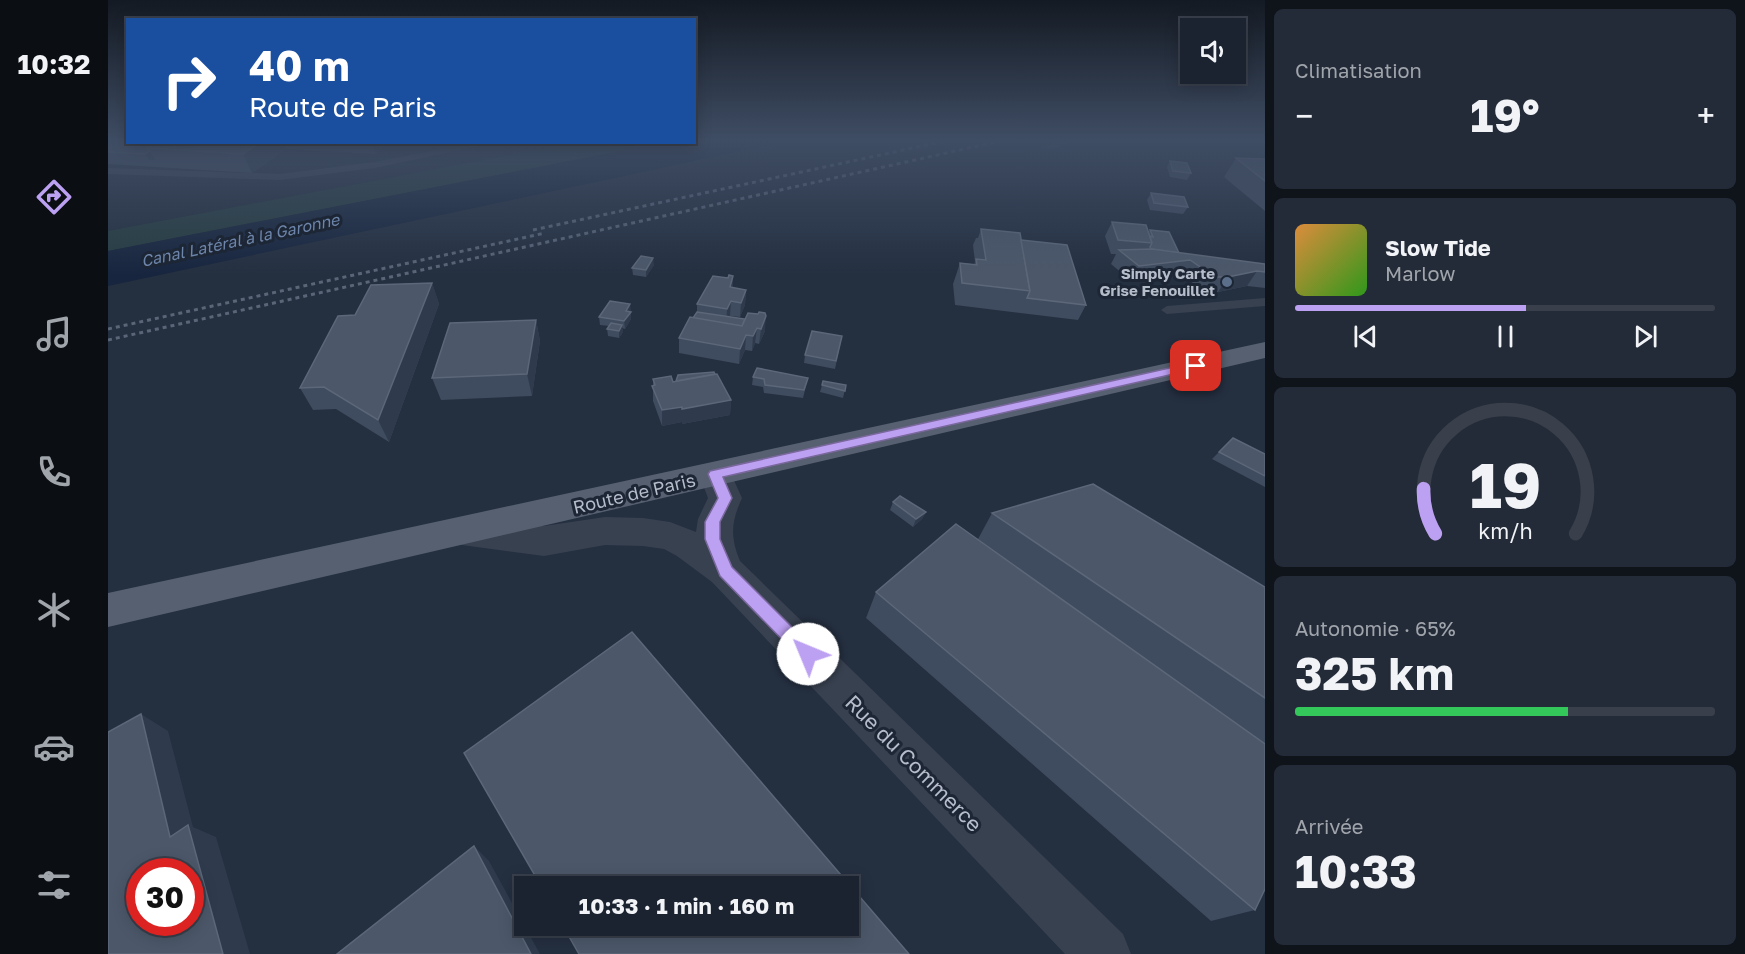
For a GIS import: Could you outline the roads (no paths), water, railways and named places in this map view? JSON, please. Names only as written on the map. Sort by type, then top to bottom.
[{"type":"main road","name":"Route de Paris","points":[[108,610],[1265,350]]},
{"type":"street","name":"Rue du Commerce","points":[[715,474],[725,498],[712,522],[713,539],[725,571]]},
{"type":"street","name":"Rue du Commerce","points":[[462,531],[544,541],[605,531],[643,532],[670,536],[690,546],[725,571],[1103,954]]},
{"type":"lane","points":[[1167,310],[1265,302]]},
{"type":"water","name":"Canal Latéral à la Garonne","points":[[443,186],[579,186],[108,286],[108,251]]},
{"type":"railway","points":[[533,230],[739,186]]},
{"type":"railway","points":[[108,340],[800,186]]},
{"type":"railway","points":[[108,329],[545,233]]},
{"type":"place","name":"Simply Carte Grise Fenouillet","points":[[1227,282]]}]
